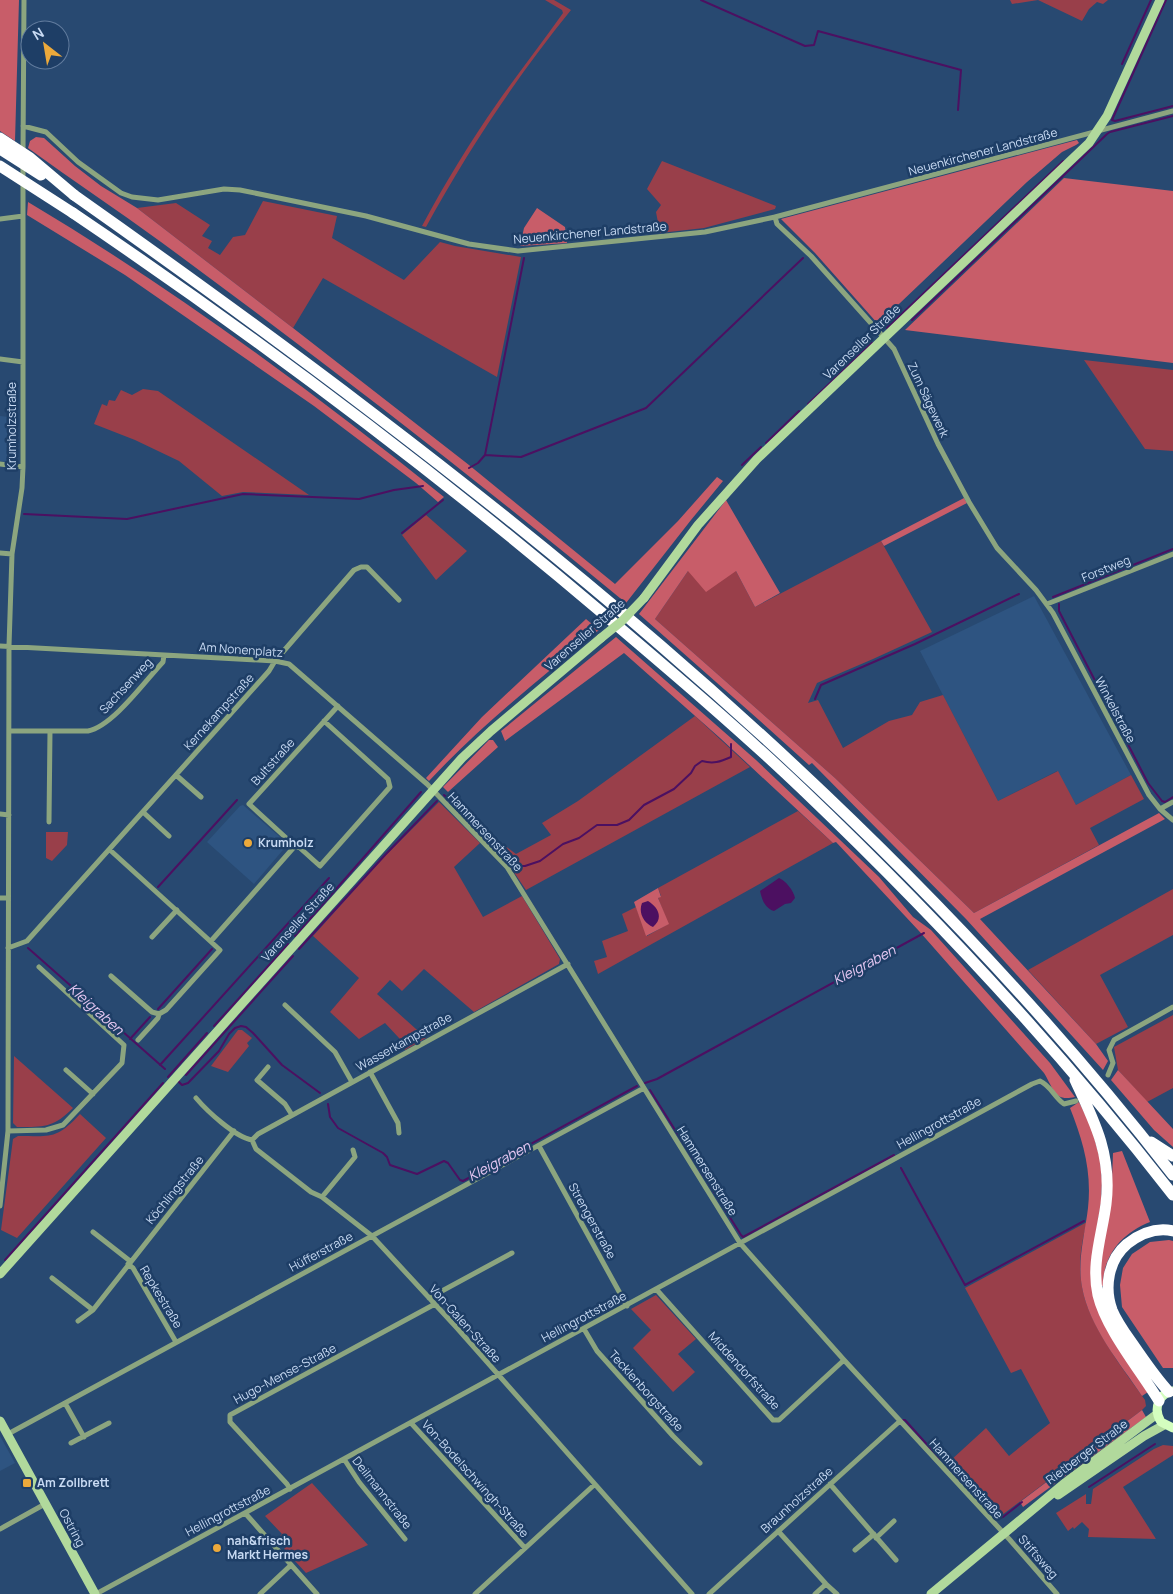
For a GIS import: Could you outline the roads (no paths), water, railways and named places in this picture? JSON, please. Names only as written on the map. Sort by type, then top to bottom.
[{"type":"highway","points":[[0,138],[29,157],[74,195]]},
{"type":"highway","points":[[0,149],[74,195],[262,329],[357,400],[556,557],[699,678],[810,779],[928,896],[1041,1017],[1142,1135],[1173,1175]]},
{"type":"highway","points":[[0,166],[156,269],[326,391],[540,560],[690,688],[800,788],[919,904],[997,986],[1067,1065],[1173,1195]]},
{"type":"highway","points":[[0,174],[73,213]]},
{"type":"highway","points":[[1067,1065],[1091,1114],[1101,1139],[1105,1158],[1106,1204],[1095,1272],[1101,1306],[1113,1329],[1159,1401]]},
{"type":"highway","points":[[1142,1135],[1173,1156]]},
{"type":"highway","points":[[1171,1392],[1155,1377],[1124,1331],[1112,1311],[1108,1292],[1111,1266],[1123,1247],[1144,1233],[1155,1230],[1173,1231]]},
{"type":"main road","name":"Varenseller Straße","points":[[1,1271],[462,758],[491,731],[622,621],[644,598],[698,525],[758,458],[1079,153],[1097,132],[1107,116],[1160,0]]},
{"type":"main road","points":[[1169,1426],[1157,1414],[1159,1401],[1171,1392]]},
{"type":"main road","name":"Rietberger Straße","points":[[931,1594],[1066,1482],[1157,1414]]},
{"type":"main road","name":"Ostring","points":[[0,1421],[95,1594]]},
{"type":"main road","name":"Rietberger Straße","points":[[1032,1511],[1144,1436],[1169,1426]]},
{"type":"street","name":"Krumholzstraße","points":[[0,1206],[8,1131],[8,898],[12,554],[22,488],[23,467],[24,0]]},
{"type":"street","name":"Neuenkirchener Landstraße","points":[[23,126],[46,132],[78,162],[121,193],[132,198],[158,200],[224,189],[240,190],[366,216],[469,244],[518,251],[705,232],[775,217],[1173,111]]},
{"type":"street","points":[[0,219],[23,216]]},
{"type":"street","name":"Zum Sägewerk","points":[[775,217],[778,224],[811,256],[894,350],[938,444],[970,502],[998,548],[1047,604]]},
{"type":"street","points":[[0,359],[23,362]]},
{"type":"street","points":[[0,464],[23,467]]},
{"type":"street","points":[[0,553],[12,554]]},
{"type":"street","name":"Forstweg","points":[[1047,604],[1173,554]]},
{"type":"street","name":"Kernekampstraße","points":[[8,948],[27,941],[268,671],[354,570],[367,567],[399,600]]},
{"type":"street","name":"Winkelstraße","points":[[1047,604],[1149,795],[1160,809],[1173,820]]},
{"type":"street","name":"Am Nonenplatz","points":[[0,646],[275,661],[289,664],[433,790]]},
{"type":"street","name":"Sachsenweg","points":[[10,731],[88,732],[100,727],[120,710],[163,662],[164,655]]},
{"type":"street","name":"Bultstraße","points":[[295,846],[250,804],[338,706]]},
{"type":"street","points":[[211,941],[295,846],[300,848],[320,866],[390,787],[388,779],[324,721]]},
{"type":"street","points":[[49,822],[50,731]]},
{"type":"street","points":[[176,775],[201,797]]},
{"type":"street","name":"Hammersenstraße","points":[[433,790],[511,871],[740,1243],[844,1360],[1004,1534]]},
{"type":"street","points":[[1160,809],[1173,802]]},
{"type":"street","points":[[143,812],[169,836]]},
{"type":"street","points":[[0,814],[9,814]]},
{"type":"street","points":[[110,850],[220,950],[166,1010],[159,1014],[158,1018],[138,1040]]},
{"type":"street","points":[[0,898],[8,898]]},
{"type":"street","points":[[152,938],[177,910]]},
{"type":"street","name":"Wasserkampstraße","points":[[252,1140],[258,1134],[292,1115],[568,964]]},
{"type":"street","points":[[8,1131],[56,1128],[69,1120],[122,1063],[124,1045],[39,967]]},
{"type":"street","points":[[111,976],[152,1012],[159,1014]]},
{"type":"street","points":[[0,982],[8,982]]},
{"type":"street","points":[[285,1005],[335,1052],[352,1082]]},
{"type":"street","points":[[1108,1075],[1113,1063],[1109,1050],[1114,1040],[1173,1007]]},
{"type":"street","points":[[268,1066],[257,1080],[285,1104],[292,1115]]},
{"type":"street","points":[[66,1070],[93,1094]]},
{"type":"street","points":[[370,1072],[398,1122],[399,1133]]},
{"type":"street","name":"Hellingrottstraße","points":[[95,1594],[1032,1084],[1040,1081],[1044,1083],[1057,1100],[1064,1104],[1076,1101]]},
{"type":"street","name":"Hüfferstraße","points":[[8,1434],[644,1088]]},
{"type":"street","name":"Von-Galen-Straße","points":[[196,1098],[234,1131],[246,1139],[252,1140],[256,1149],[372,1236],[435,1304],[692,1594]]},
{"type":"street","name":"Köchlingstraße","points":[[78,1322],[93,1310],[234,1131]]},
{"type":"street","name":"Strengerstraße","points":[[539,1146],[627,1306]]},
{"type":"street","points":[[322,1197],[354,1157],[353,1150]]},
{"type":"street","points":[[93,1232],[129,1262]]},
{"type":"street","points":[[429,1298],[512,1253]]},
{"type":"street","name":"Repkestraße","points":[[129,1262],[176,1342]]},
{"type":"street","points":[[52,1278],[93,1310]]},
{"type":"street","name":"Middendorfstraße","points":[[656,1289],[774,1420],[778,1420],[844,1360]]},
{"type":"street","name":"Hugo-Mense-Straße","points":[[290,1489],[230,1422],[230,1415],[435,1304]]},
{"type":"street","name":"Tecklenborgstraße","points":[[584,1328],[597,1351],[673,1436],[700,1463]]},
{"type":"street","points":[[65,1403],[84,1437]]},
{"type":"street","name":"Braunholzstraße","points":[[709,1594],[900,1421]]},
{"type":"street","points":[[72,1443],[109,1423]]},
{"type":"street","name":"Von-Bodelschwingh-Straße","points":[[411,1423],[525,1548]]},
{"type":"street","name":"Deilmannstraße","points":[[344,1459],[359,1482],[405,1539]]},
{"type":"street","points":[[830,1484],[896,1560]]},
{"type":"street","points":[[475,1594],[594,1485]]},
{"type":"street","points":[[0,1529],[45,1504]]},
{"type":"street","points":[[245,1513],[317,1594]]},
{"type":"street","points":[[855,1550],[894,1521]]},
{"type":"street","points":[[778,1531],[836,1594]]},
{"type":"street","name":"Stiftsweg","points":[[1004,1534],[1056,1594]]},
{"type":"street","points":[[260,1594],[291,1566]]},
{"type":"street","points":[[815,1594],[826,1584]]},
{"type":"waterway","points":[[701,0],[805,46],[814,45],[818,31],[961,70],[958,110]]},
{"type":"waterway","points":[[1122,64],[1151,0]]},
{"type":"waterway","points":[[1166,0],[1112,120],[1115,121],[1173,106]]},
{"type":"waterway","points":[[912,320],[1107,134],[1173,116]]},
{"type":"waterway","points":[[887,328],[1063,161]]},
{"type":"waterway","points":[[469,468],[478,463],[485,455],[524,258]]},
{"type":"waterway","points":[[485,455],[521,457],[646,408],[803,258]]},
{"type":"waterway","points":[[808,404],[872,343]]},
{"type":"waterway","points":[[766,443],[799,411]]},
{"type":"waterway","points":[[742,465],[761,447]]},
{"type":"waterway","points":[[24,514],[127,519],[243,494],[359,499],[394,490],[423,486]]},
{"type":"waterway","points":[[402,533],[443,500]]},
{"type":"waterway","points":[[1053,597],[1173,549]]},
{"type":"waterway","points":[[815,699],[821,685],[915,644],[1019,594]]},
{"type":"waterway","points":[[1059,604],[1059,611],[1148,783],[1162,801],[1165,802],[1173,797]]},
{"type":"waterway","points":[[444,795],[507,858],[517,866],[525,866],[540,861],[563,844],[579,838],[597,825],[617,825],[629,820],[644,805],[674,789],[702,761],[716,762],[731,757],[731,744]]},
{"type":"waterway","points":[[295,936],[421,792]]},
{"type":"waterway","points":[[158,887],[237,800]]},
{"type":"waterway","points":[[299,949],[437,801]]},
{"type":"waterway","points":[[160,1065],[329,878]]},
{"type":"waterway","name":"Kleigraben","points":[[645,1083],[657,1079],[924,933]]},
{"type":"waterway","points":[[214,1026],[288,944]]},
{"type":"waterway","name":"Kleigraben","points":[[28,948],[165,1069]]},
{"type":"waterway","points":[[158,1009],[212,949]]},
{"type":"waterway","points":[[186,1075],[293,956]]},
{"type":"waterway","points":[[130,1039],[150,1017]]},
{"type":"waterway","name":"Kleigraben","points":[[178,1081],[182,1085],[188,1083],[219,1051],[229,1034],[235,1028],[241,1026],[246,1027],[253,1033],[282,1065],[320,1093]]},
{"type":"waterway","points":[[168,1077],[207,1033]]},
{"type":"waterway","points":[[5,1260],[163,1083]]},
{"type":"waterway","name":"Kleigraben","points":[[328,1104],[330,1117],[338,1128],[383,1153],[390,1165],[417,1174],[444,1161],[448,1163],[460,1180],[463,1181],[637,1086]]},
{"type":"waterway","name":"Kleigraben","points":[[650,1090],[743,1237],[894,1155]]},
{"type":"waterway","name":"Kleigraben","points":[[901,1168],[965,1285],[1084,1221]]},
{"type":"waterway","points":[[903,1420],[940,1459]]},
{"type":"waterway","points":[[1089,1487],[1155,1444]]},
{"type":"waterway","points":[[948,1467],[999,1518],[1022,1502]]},
{"type":"place","name":"Krumholz","points":[[248,843]]},
{"type":"place","name":"Am Zollbrett","points":[[27,1483]]},
{"type":"place","name":"nah&frisch Markt Hermes","points":[[217,1548]]}]
